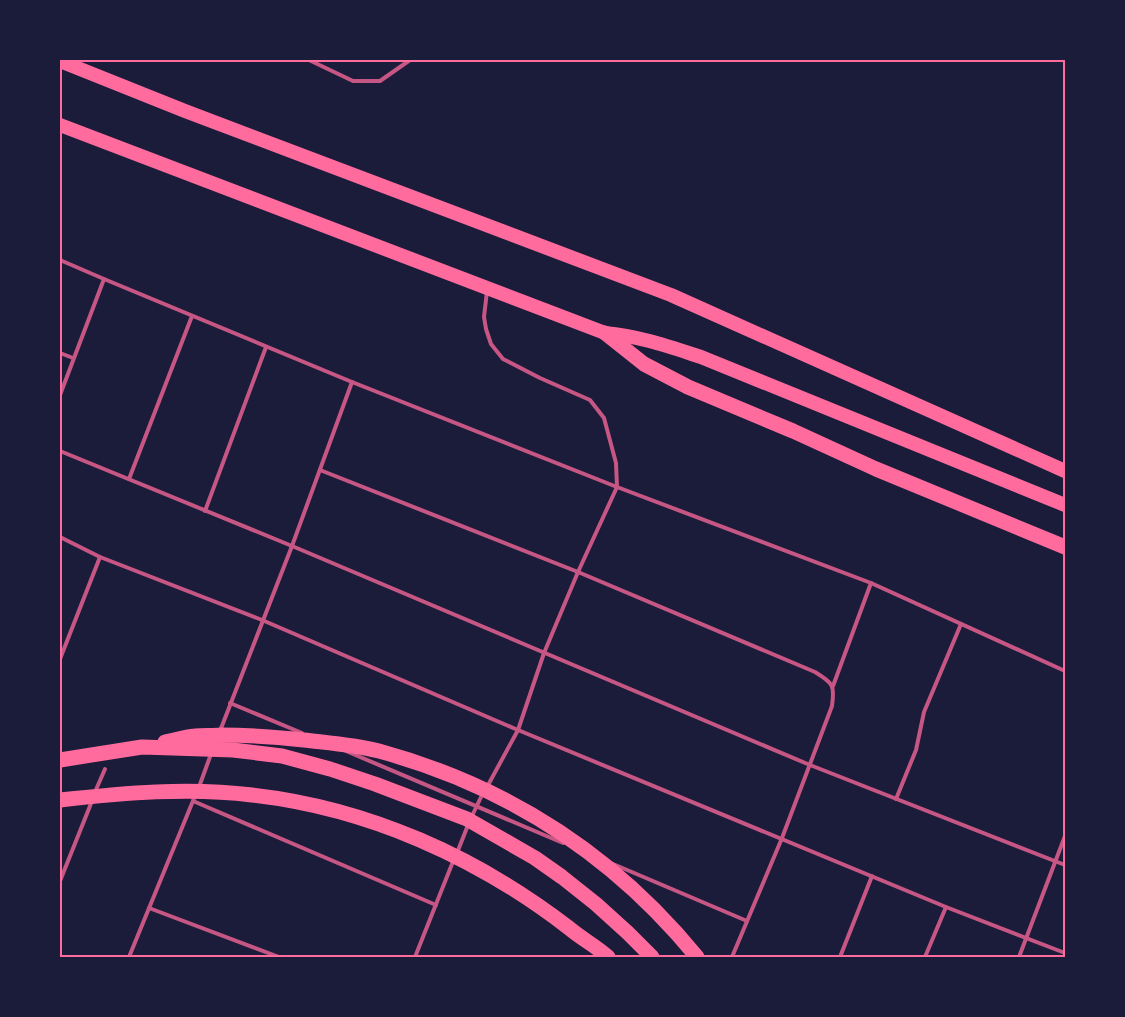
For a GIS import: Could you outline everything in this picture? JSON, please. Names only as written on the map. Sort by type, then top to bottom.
[{"type":"highway","points":[[60,61],[194,115],[671,295],[1065,471]]},
{"type":"highway","points":[[60,125],[605,333],[644,339],[702,357],[1065,505]]},
{"type":"highway","points":[[605,333],[644,364],[688,387],[793,431],[876,469],[1065,547]]},
{"type":"highway","points":[[60,760],[196,736],[274,736],[377,751],[461,779],[505,799],[540,819],[615,872],[646,900],[697,957]]},
{"type":"highway","points":[[142,747],[233,750],[282,756],[366,781],[467,819],[535,858],[562,877],[628,933],[652,957]]},
{"type":"highway","points":[[60,800],[142,793],[205,792],[251,794],[337,810],[390,828],[474,865],[544,909],[572,931],[599,948],[608,957]]},
{"type":"highway","points":[[572,931],[593,957]]},
{"type":"lane","points":[[309,60],[353,81],[380,81],[410,60]]},
{"type":"lane","points":[[60,260],[266,347],[617,488],[871,583],[1065,671]]},
{"type":"lane","points":[[60,395],[104,279]]},
{"type":"lane","points":[[415,957],[476,806],[518,730],[544,654],[578,572],[617,488],[616,463],[604,418],[590,400],[503,359],[490,344],[484,317],[488,289]]},
{"type":"lane","points":[[128,479],[192,316]]},
{"type":"lane","points":[[205,511],[266,347]]},
{"type":"lane","points":[[60,353],[73,358]]},
{"type":"lane","points":[[217,739],[292,546],[352,382]]},
{"type":"lane","points":[[60,451],[292,546],[810,765],[1065,864]]},
{"type":"lane","points":[[320,470],[578,572],[816,672],[833,686]]},
{"type":"lane","points":[[60,537],[100,557],[262,620],[518,730],[946,907],[1065,953]]},
{"type":"lane","points":[[60,659],[100,557]]},
{"type":"lane","points":[[732,957],[782,838],[832,706],[833,686],[871,583]]},
{"type":"lane","points":[[896,799],[916,750],[924,712],[961,624]]},
{"type":"lane","points":[[230,703],[748,921]]},
{"type":"lane","points":[[129,957],[214,748]]},
{"type":"lane","points":[[60,881],[105,769]]},
{"type":"lane","points":[[193,801],[436,905]]},
{"type":"lane","points":[[1019,957],[1065,836]]},
{"type":"lane","points":[[840,957],[872,876]]},
{"type":"lane","points":[[925,957],[946,907]]},
{"type":"lane","points":[[149,908],[279,957]]}]
